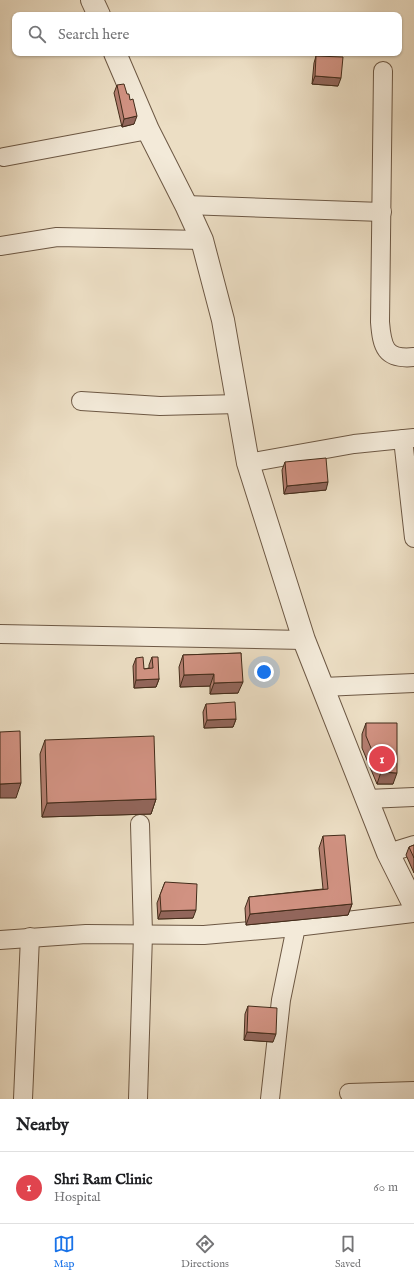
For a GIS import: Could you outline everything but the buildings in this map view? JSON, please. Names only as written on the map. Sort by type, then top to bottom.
[{"type":"street","points":[[92,0],[98,12]]},
{"type":"street","points":[[116,56],[148,130],[202,240],[222,320],[248,464],[304,640],[388,853],[414,905]]},
{"type":"street","points":[[383,71],[381,339],[387,352],[402,358],[414,357]]},
{"type":"street","points":[[4,157],[148,130]]},
{"type":"street","points":[[186,205],[382,212]]},
{"type":"street","points":[[0,246],[57,238],[202,240]]},
{"type":"street","points":[[81,401],[160,406],[238,404]]},
{"type":"street","points":[[248,464],[354,444],[409,438],[414,538]]},
{"type":"street","points":[[0,634],[304,640]]},
{"type":"street","points":[[323,687],[414,682]]},
{"type":"street","points":[[367,799],[414,797]]},
{"type":"street","points":[[138,1099],[143,934],[140,824]]},
{"type":"street","points":[[388,853],[414,845]]},
{"type":"street","points":[[0,940],[86,934],[204,934],[296,927],[414,913]]},
{"type":"street","points":[[270,1099],[281,1000],[296,927]]},
{"type":"street","points":[[23,1099],[30,937]]},
{"type":"street","points":[[348,1093],[414,1091]]},
{"type":"place","name":"Shri Ram Clinic","points":[[382,759]]}]
